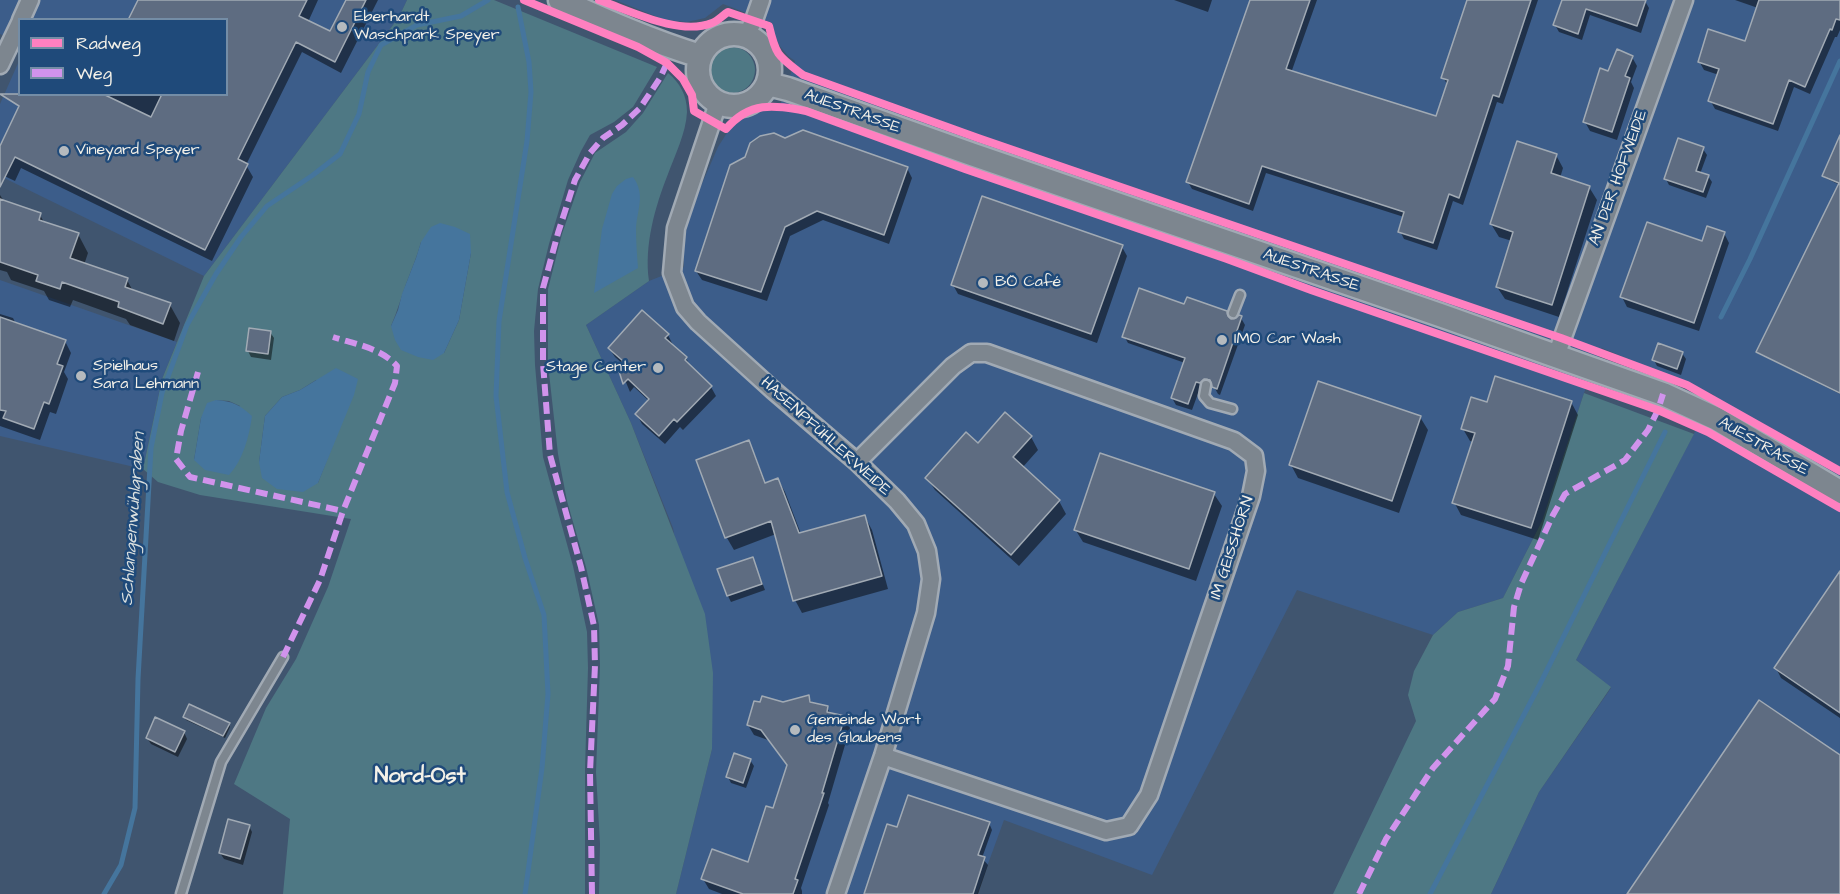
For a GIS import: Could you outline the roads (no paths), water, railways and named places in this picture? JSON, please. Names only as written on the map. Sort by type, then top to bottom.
[{"type":"street","points":[[21,18],[30,0]]},
{"type":"street","points":[[560,0],[626,30],[700,56]]},
{"type":"street","points":[[746,36],[761,0]]},
{"type":"street","name":"AN DER HOFWEIDE","points":[[1556,356],[1684,0]]},
{"type":"street","points":[[0,65],[18,25]]},
{"type":"street","points":[[726,34],[746,36],[755,40],[768,56],[771,70],[768,84],[764,92],[753,101],[741,106],[727,106],[718,103],[703,90],[698,80],[697,67],[700,56],[706,46],[726,34]]},
{"type":"street","name":"AUESTRASSE","points":[[768,84],[788,89],[1663,394],[1717,419],[1840,492]]},
{"type":"street","name":"HASENPFÜHLERWEIDE","points":[[718,103],[676,228],[672,273],[685,307],[698,322],[897,501],[916,524],[927,551],[931,579],[926,613],[883,756],[836,894]]},
{"type":"street","name":"IM GEISSHORN","points":[[856,462],[953,366],[971,353],[987,353],[1234,441],[1254,456],[1256,471],[1251,496],[1149,795],[1129,826],[1106,831],[883,756]]},
{"type":"lane","points":[[1233,313],[1240,295]]},
{"type":"lane","points":[[1206,385],[1204,396],[1210,403],[1232,409]]},
{"type":"lane","points":[[182,894],[221,762],[283,657]]},
{"type":"waterway","name":"Schlangenwühlgraben","points":[[104,894],[121,865],[135,808],[138,679],[151,448],[162,393],[187,325],[216,274],[241,237],[267,206],[340,154],[359,114],[368,72],[381,45],[417,25],[461,16],[488,0]]},
{"type":"waterway","points":[[518,7],[529,62],[531,92],[527,141],[499,321],[496,396],[507,492],[544,615],[548,694],[542,768],[525,894]]},
{"type":"waterway","points":[[1721,317],[1750,259],[1840,61]]},
{"type":"waterway","points":[[1430,894],[1540,684],[1665,432]]},
{"type":"place","name":"Eberhardt Waschpark Speyer","points":[[342,27]]},
{"type":"place","name":"Vineyard Speyer","points":[[64,151]]},
{"type":"place","name":"BÖ Café","points":[[983,283]]},
{"type":"place","name":"IMO Car Wash","points":[[1222,340]]},
{"type":"place","name":"Stage Center","points":[[658,368]]},
{"type":"place","name":"Spielhaus Sara Lehmann","points":[[81,376]]},
{"type":"place","name":"Gemeinde Wort des Glaubens","points":[[795,730]]},
{"type":"district","name":"Nord-Ost","points":[[420,777]]}]
